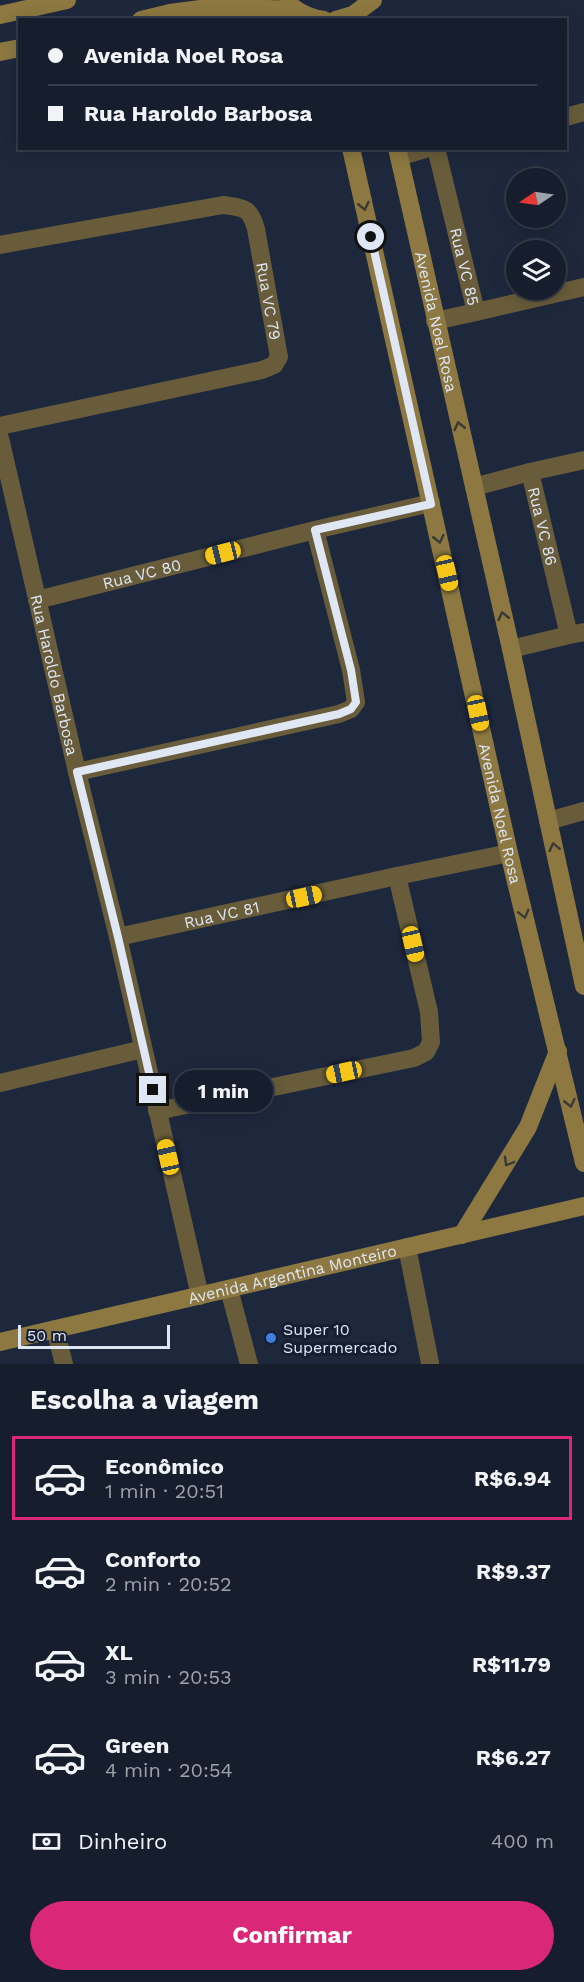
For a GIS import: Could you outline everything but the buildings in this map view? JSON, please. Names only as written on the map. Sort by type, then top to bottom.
[{"type":"street","points":[[0,15],[67,0]]},
{"type":"street","points":[[149,18],[214,3],[290,5],[315,18]]},
{"type":"street","points":[[343,18],[371,8]]},
{"type":"street","points":[[0,52],[18,48]]},
{"type":"street","points":[[567,117],[584,112]]},
{"type":"street","name":"Avenida Noel Rosa","points":[[351,150],[509,853],[584,1160]]},
{"type":"street","points":[[398,153],[417,150]]},
{"type":"street","name":"Rua VC 85","points":[[436,150],[476,312],[584,287]]},
{"type":"street","name":"Avenida Noel Rosa","points":[[398,153],[511,649],[584,986]]},
{"type":"street","name":"Rua VC 79","points":[[0,246],[223,205],[245,208],[252,216],[256,229],[279,357],[274,365],[262,370],[0,426]]},
{"type":"street","points":[[435,321],[476,312]]},
{"type":"street","name":"Rua Haroldo Barbosa","points":[[0,438],[200,1296]]},
{"type":"street","name":"Rua VC 86","points":[[511,649],[577,633],[530,472],[584,460]]},
{"type":"street","points":[[474,487],[530,472]]},
{"type":"street","name":"Rua VC 80","points":[[37,600],[315,530],[431,504]]},
{"type":"street","points":[[77,772],[339,714],[351,709],[356,702],[351,670],[315,530]]},
{"type":"street","points":[[548,821],[584,811]]},
{"type":"street","name":"Rua VC 81","points":[[118,937],[509,853]]},
{"type":"street","points":[[157,1111],[414,1058],[426,1052],[431,1042],[429,1012],[397,876]]},
{"type":"street","points":[[0,1083],[143,1049]]},
{"type":"street","points":[[462,1235],[528,1128],[558,1051]]},
{"type":"street","name":"Avenida Argentina Monteiro","points":[[0,1342],[584,1206]]},
{"type":"street","points":[[407,1247],[428,1364]]},
{"type":"street","points":[[229,1289],[249,1364]]},
{"type":"street","points":[[55,1329],[64,1364]]},
{"type":"place","name":"Super 10 Supermercado","points":[[271,1338]]},
{"type":"route","points":[[153,1090],[77,772],[339,714],[351,709],[356,702],[351,670],[315,530],[431,504],[371,237]]}]
